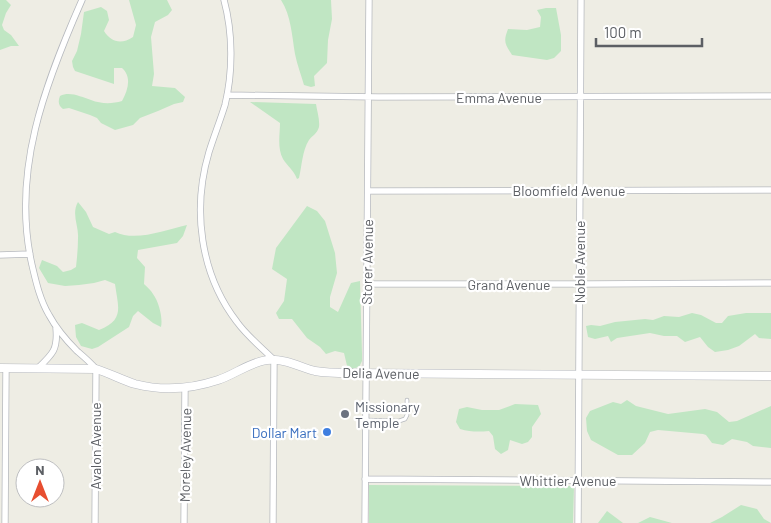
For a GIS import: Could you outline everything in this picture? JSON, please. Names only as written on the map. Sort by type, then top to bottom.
[{"type":"street","points":[[82,0],[69,29],[38,118],[30,150],[26,193],[26,221],[34,274],[49,315],[78,351],[96,369]]},
{"type":"street","points":[[224,0],[230,37],[230,71],[227,95],[209,152],[201,186],[200,216],[203,244],[208,264],[214,282],[227,308],[242,329],[274,360],[273,523]]},
{"type":"street","name":"Storer Avenue","points":[[365,523],[369,0]]},
{"type":"street","name":"Noble Avenue","points":[[578,523],[581,0]]},
{"type":"street","name":"Emma Avenue","points":[[227,95],[771,96]]},
{"type":"street","name":"Bloomfield Avenue","points":[[368,191],[771,190]]},
{"type":"street","points":[[0,255],[30,254]]},
{"type":"street","name":"Grand Avenue","points":[[366,284],[771,283]]},
{"type":"street","points":[[38,368],[54,352],[56,325]]},
{"type":"street","name":"Delia Avenue","points":[[3,368],[96,369],[123,380],[147,386],[176,389],[210,383],[265,360],[280,360],[318,371],[366,373],[771,376]]},
{"type":"street","points":[[3,368],[5,523]]},
{"type":"street","name":"Avalon Avenue","points":[[95,523],[96,369]]},
{"type":"street","name":"Moreley Avenue","points":[[184,523],[185,388]]},
{"type":"street","name":"Whittier Avenue","points":[[365,479],[771,482]]},
{"type":"lane","points":[[366,420],[399,421],[405,419],[407,400]]},
{"type":"green space","points":[[0,0],[6,0],[11,5],[2,25],[4,30],[11,35],[19,46],[11,46],[0,50]]},
{"type":"green space","points":[[129,0],[167,0],[172,10],[168,15],[155,22],[151,37],[154,74],[152,86],[175,88],[185,97],[183,102],[140,118],[133,125],[115,130],[90,115],[69,108],[63,109],[59,104],[59,100],[60,96],[68,94],[103,103],[122,101],[128,79],[122,68],[114,68],[114,84],[75,71],[72,61],[77,51],[84,12],[101,7],[107,11],[109,20],[104,31],[110,38],[120,42],[133,37],[136,25]]},
{"type":"green space","points":[[281,0],[331,0],[332,19],[328,40],[327,63],[314,76],[315,86],[304,85],[296,58],[289,19]]},
{"type":"green space","points":[[556,8],[561,35],[561,51],[554,58],[547,60],[512,55],[506,43],[508,29],[527,30],[540,27],[541,17],[537,10]]},
{"type":"green space","points":[[250,102],[316,104],[319,127],[307,144],[299,178],[297,179],[281,155],[279,146],[280,123]]},
{"type":"green space","points":[[78,202],[86,212],[93,227],[109,234],[115,232],[123,235],[141,235],[187,225],[183,236],[177,243],[138,250],[137,258],[145,267],[144,284],[151,291],[159,306],[161,327],[138,311],[133,316],[129,327],[98,347],[92,349],[81,346],[76,337],[75,325],[82,323],[99,330],[113,322],[116,317],[118,306],[115,284],[105,280],[65,286],[48,283],[39,268],[42,260],[57,266],[63,272],[76,267],[78,234],[75,211]]},
{"type":"green space","points":[[307,206],[317,211],[325,221],[335,253],[337,273],[330,297],[330,307],[338,312],[351,283],[360,281],[362,361],[359,367],[348,370],[344,353],[335,351],[326,354],[307,338],[292,319],[279,319],[276,313],[284,301],[287,279],[272,269],[276,248]]},
{"type":"green space","points":[[692,313],[701,315],[716,323],[722,323],[728,316],[746,313],[771,313],[771,339],[759,338],[755,334],[739,346],[715,352],[700,337],[685,342],[677,336],[650,333],[617,338],[611,342],[608,336],[595,339],[588,337],[586,326],[600,326],[615,322],[645,319],[653,320],[664,316],[679,317]]},
{"type":"green space","points":[[627,400],[636,406],[668,414],[705,409],[717,412],[729,422],[737,421],[771,406],[771,448],[753,446],[747,442],[732,439],[723,445],[712,443],[703,434],[658,430],[650,432],[645,443],[632,455],[618,455],[591,440],[587,431],[586,418],[590,411],[613,402],[621,404]]},
{"type":"green space","points":[[515,404],[538,405],[541,414],[532,427],[532,437],[528,442],[522,444],[510,440],[508,450],[501,454],[495,449],[493,436],[489,431],[467,431],[460,429],[456,422],[459,409],[467,407],[482,410],[499,410]]},
{"type":"green space","points":[[369,485],[574,486],[573,523],[369,523]]},
{"type":"green space","points":[[741,505],[757,509],[764,519],[771,523],[710,523],[722,517]]},
{"type":"green space","points":[[607,511],[623,523],[598,523]]},
{"type":"green space","points":[[650,517],[672,523],[638,523]]},
{"type":"place","name":"Missionary Temple","points":[[345,414]]},
{"type":"place","name":"Dollar Mart","points":[[327,432]]}]
